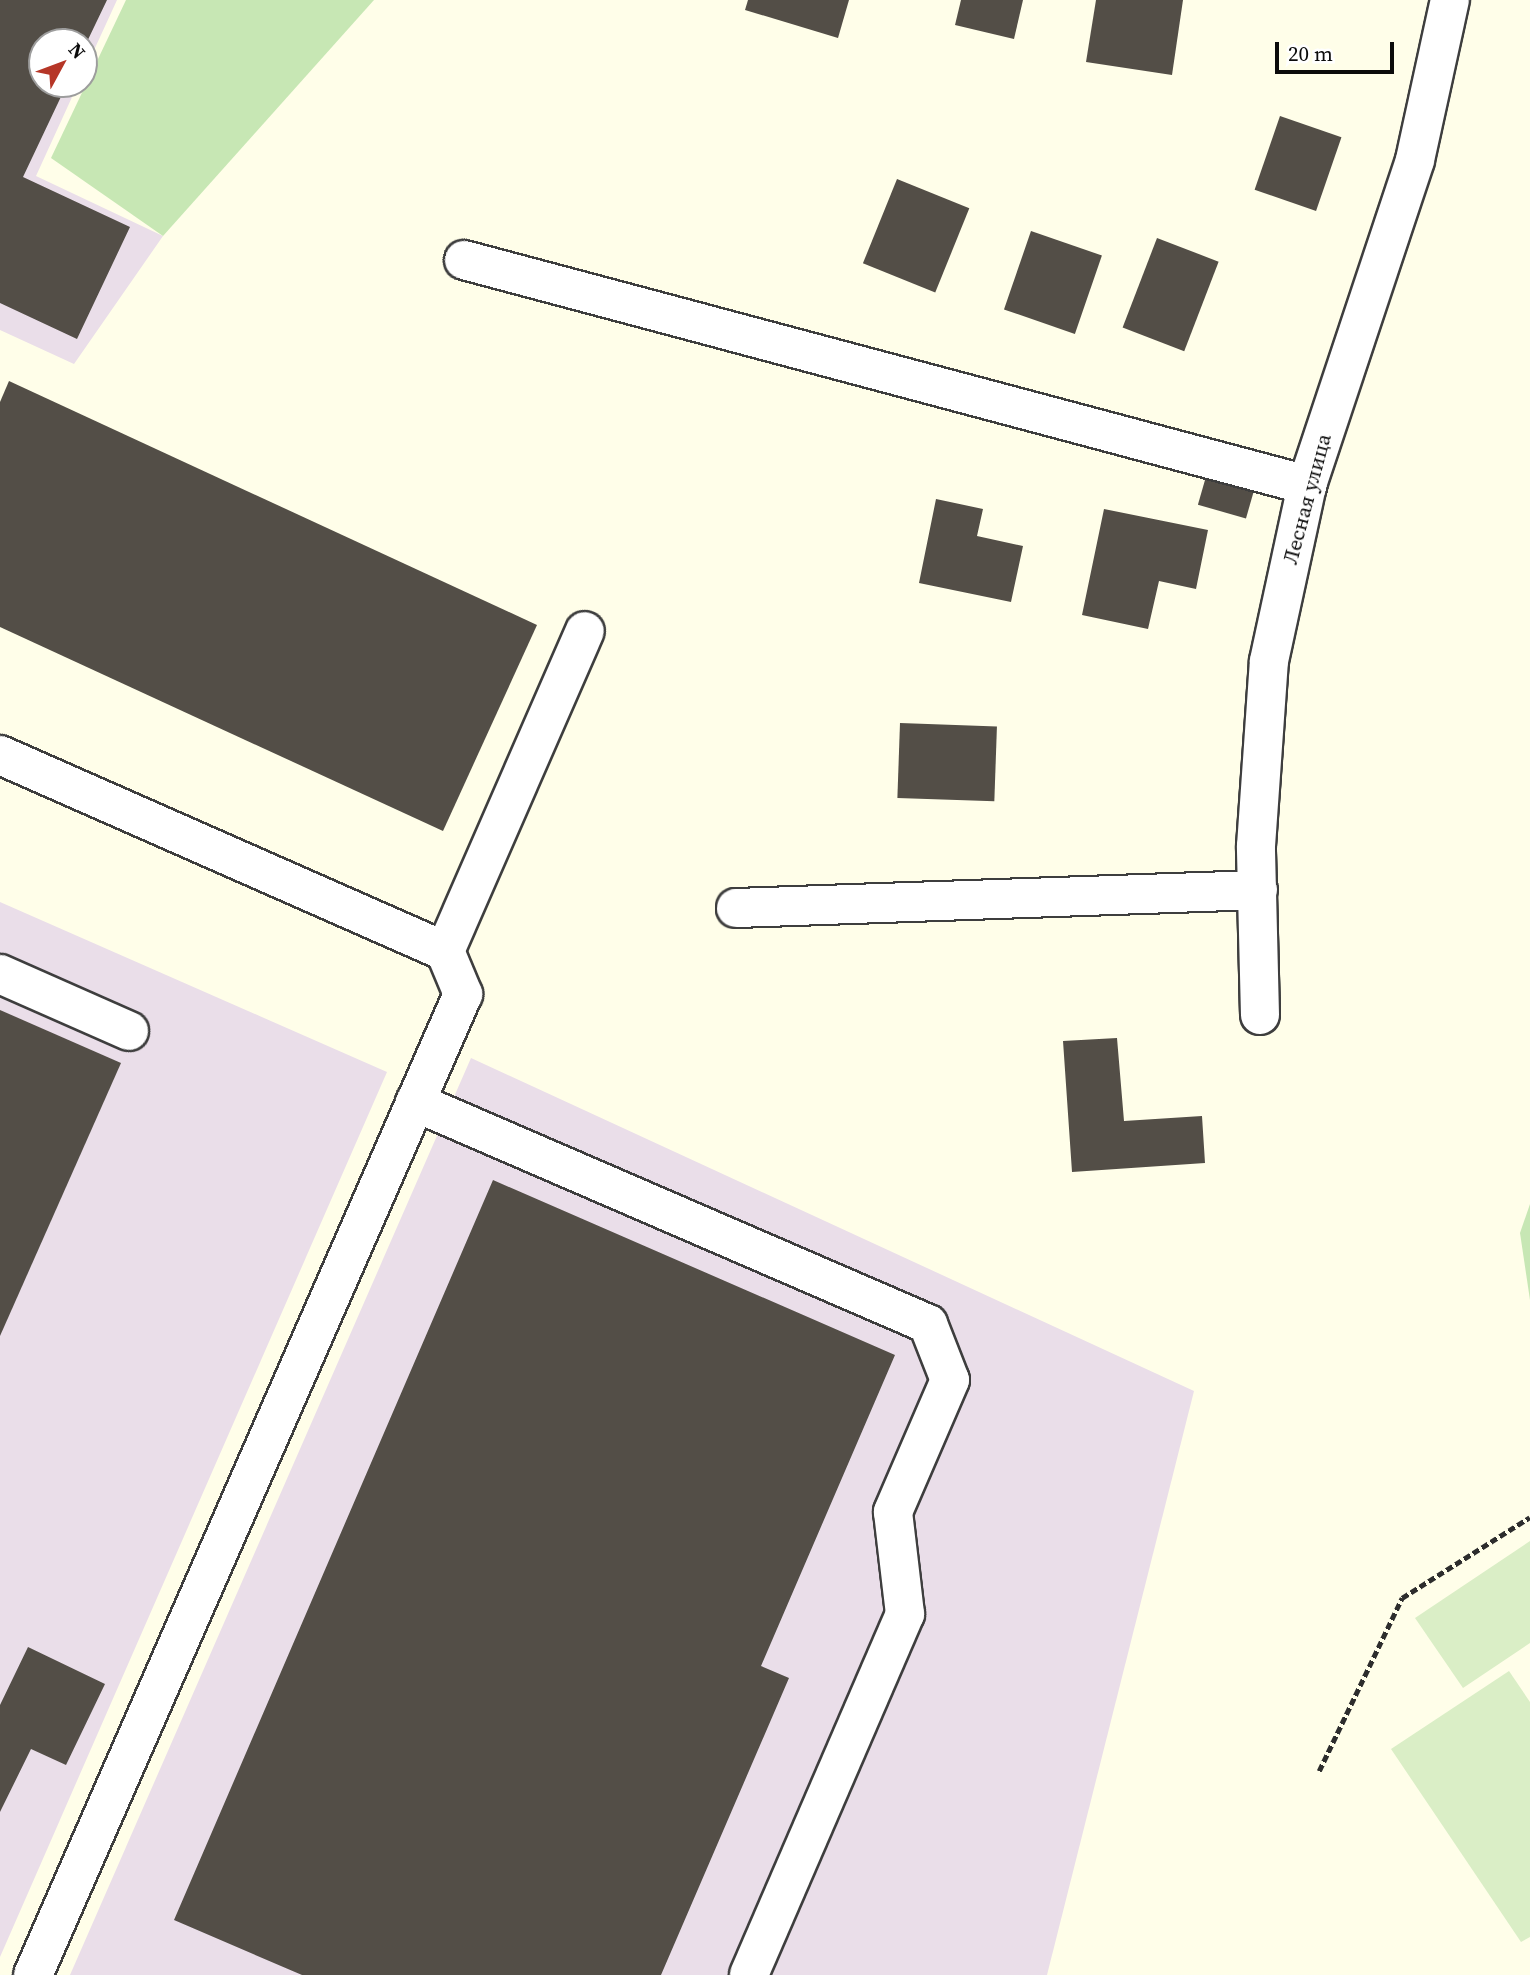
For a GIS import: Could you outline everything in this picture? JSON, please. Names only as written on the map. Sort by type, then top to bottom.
[{"type":"street","name":"Лесная улица","points":[[1260,1015],[1258,890],[1269,661],[1307,485],[1415,160],[1450,0]]},
{"type":"street","points":[[464,261],[1307,485]]},
{"type":"street","points":[[445,951],[585,631]]},
{"type":"street","points":[[0,755],[445,951],[463,994],[33,1975]]},
{"type":"street","points":[[736,908],[1258,890]]},
{"type":"street","points":[[0,974],[129,1031]]},
{"type":"street","points":[[415,1102],[928,1324],[950,1380],[893,1512],[905,1614],[749,1975]]},
{"type":"path","points":[[1319,1771],[1402,1598],[1530,1517]]},
{"type":"shaded area","points":[[0,0],[117,0],[98,41],[98,28],[28,28],[28,98],[72,98],[36,176],[163,236],[74,364],[0,330]]},
{"type":"shaded area","points":[[0,902],[387,1072],[0,1957]]},
{"type":"shaded area","points":[[471,1058],[1194,1391],[1047,1975],[70,1975]]},
{"type":"green space","points":[[126,0],[374,0],[163,236],[51,158],[79,98],[98,98],[98,59]]},
{"type":"green space","points":[[1530,1204],[1530,1300],[1520,1233]]},
{"type":"green space","points":[[1530,1541],[1530,1643],[1463,1688],[1415,1618]]},
{"type":"green space","points":[[1509,1671],[1530,1702],[1530,1937],[1521,1942],[1391,1749]]},
{"type":"building","points":[[0,0],[107,0],[94,28],[28,28],[28,98],[60,98],[23,177],[130,227],[77,339],[0,303]]},
{"type":"building","points":[[748,0],[849,0],[838,38],[745,10]]},
{"type":"building","points":[[961,0],[1023,0],[1014,39],[955,25]]},
{"type":"building","points":[[1096,0],[1183,0],[1172,75],[1086,62]]},
{"type":"building","points":[[1280,116],[1341,137],[1316,211],[1255,190]]},
{"type":"building","points":[[897,179],[969,208],[935,293],[863,263]]},
{"type":"building","points":[[1031,231],[1102,255],[1075,334],[1004,309]]},
{"type":"building","points":[[1157,238],[1219,262],[1184,351],[1123,328]]},
{"type":"building","points":[[9,381],[537,625],[443,831],[0,627],[0,402]]},
{"type":"building","points":[[1207,473],[1255,487],[1246,519],[1198,505]]},
{"type":"building","points":[[936,499],[983,509],[977,536],[1023,546],[1011,602],[919,583]]},
{"type":"building","points":[[1104,509],[1208,530],[1196,589],[1159,581],[1148,629],[1082,615]]},
{"type":"building","points":[[900,723],[997,726],[994,801],[897,798]]},
{"type":"building","points":[[0,1010],[121,1063],[0,1336]]},
{"type":"building","points":[[1117,1038],[1124,1121],[1202,1116],[1205,1163],[1072,1172],[1063,1041]]},
{"type":"building","points":[[493,1180],[895,1355],[761,1666],[789,1678],[661,1975],[302,1975],[174,1920]]},
{"type":"building","points":[[28,1647],[105,1684],[66,1765],[31,1749],[0,1812],[0,1705]]}]
